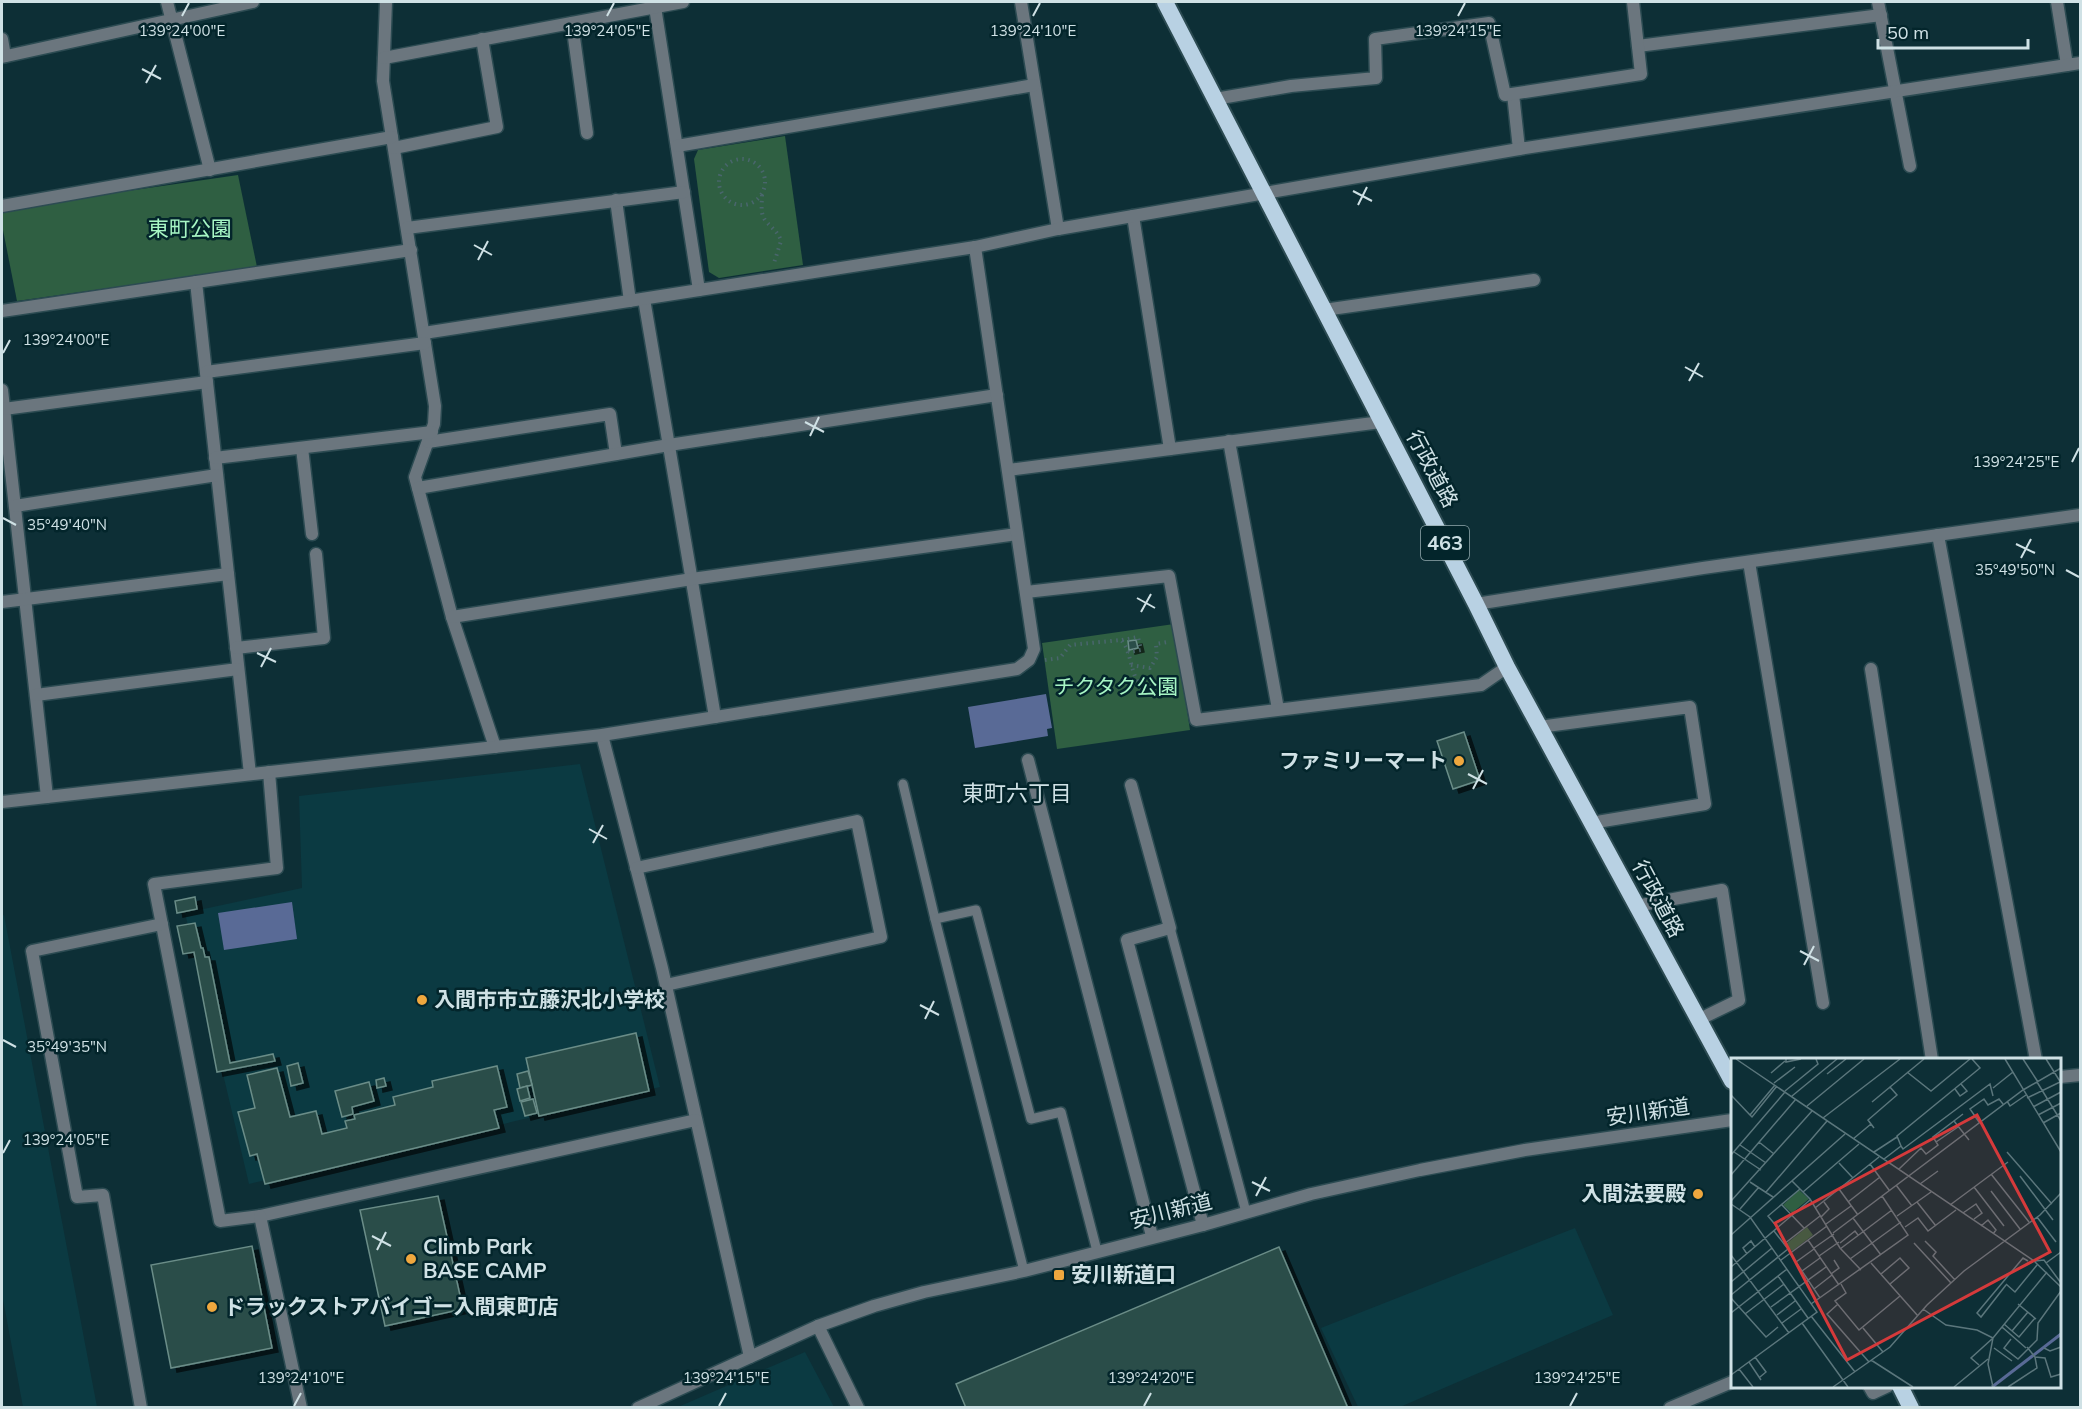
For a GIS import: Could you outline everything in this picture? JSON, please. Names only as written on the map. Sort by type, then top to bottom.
[{"type":"highway","name":"行政道路","points":[[1165,2],[1507,668],[1731,1079]]},
{"type":"highway","points":[[1901,1388],[1911,1407]]},
{"type":"street","points":[[167,2],[210,170]]},
{"type":"street","points":[[2,39],[3,56],[253,2]]},
{"type":"street","points":[[386,2],[383,81],[435,406],[434,424],[415,477],[452,616],[495,747]]},
{"type":"street","points":[[384,58],[683,2]]},
{"type":"street","points":[[1021,2],[1058,229]]},
{"type":"street","points":[[1215,99],[1291,86],[1376,78],[1375,39],[1489,23],[1505,95],[1641,74],[1633,2]]},
{"type":"street","points":[[1878,2],[1910,166]]},
{"type":"street","points":[[2057,2],[2067,65]]},
{"type":"street","points":[[655,7],[699,290]]},
{"type":"street","points":[[1638,46],[1881,15]]},
{"type":"street","points":[[572,23],[587,133]]},
{"type":"street","points":[[2,206],[210,170],[497,127],[482,39]]},
{"type":"street","points":[[4,409],[207,377],[630,301],[975,247],[1058,229],[1519,149],[2080,63]]},
{"type":"street","points":[[677,146],[1034,85]]},
{"type":"street","points":[[1513,94],[1519,149]]},
{"type":"street","points":[[407,228],[684,192]]},
{"type":"street","points":[[616,201],[630,301]]},
{"type":"street","points":[[1133,216],[1170,448]]},
{"type":"street","points":[[2,802],[602,735],[1017,669],[1029,660],[1034,650],[975,247]]},
{"type":"street","points":[[2,311],[411,250]]},
{"type":"street","points":[[1324,310],[1534,280]]},
{"type":"street","points":[[196,282],[250,774]]},
{"type":"street","points":[[644,299],[715,717]]},
{"type":"street","points":[[2,390],[48,797]]},
{"type":"street","points":[[418,488],[669,445],[997,395]]},
{"type":"street","points":[[215,458],[430,437],[610,414],[615,454]]},
{"type":"street","points":[[1008,470],[1382,422]]},
{"type":"street","points":[[1229,441],[1278,710]]},
{"type":"street","points":[[302,448],[312,534]]},
{"type":"street","points":[[15,506],[217,475]]},
{"type":"street","points":[[1476,604],[2080,515]]},
{"type":"street","points":[[452,616],[692,579],[1017,534]]},
{"type":"street","points":[[1938,535],[2036,1058]]},
{"type":"street","points":[[236,648],[324,638],[316,554]]},
{"type":"street","points":[[1749,562],[1823,1003]]},
{"type":"street","points":[[2,602],[228,574]]},
{"type":"street","points":[[1026,592],[1169,576],[1196,720],[1481,685],[1507,668]]},
{"type":"street","points":[[36,695],[238,669]]},
{"type":"street","points":[[1871,669],[1932,1058]]},
{"type":"street","points":[[1539,727],[1690,707],[1705,804],[1591,823]]},
{"type":"street","points":[[602,735],[666,985],[750,1358]]},
{"type":"street","points":[[1028,760],[1152,1236]]},
{"type":"street","points":[[269,772],[277,868],[154,884],[220,1221],[260,1216],[696,1120]]},
{"type":"street","points":[[1131,785],[1170,928],[1127,940],[1203,1225]]},
{"type":"street","points":[[636,868],[857,821],[881,937],[666,985]]},
{"type":"street","points":[[1636,906],[1722,890],[1739,1000],[1698,1020]]},
{"type":"street","points":[[141,1407],[102,1195],[77,1197],[32,951],[162,924]]},
{"type":"street","points":[[2061,1077],[2080,1075]]},
{"type":"street","name":"安川新道","points":[[638,1407],[666,1402],[818,1326],[884,1303],[1203,1225],[1311,1194],[1432,1167],[1526,1150],[1731,1120]]},
{"type":"street","points":[[260,1216],[301,1407]]},
{"type":"street","points":[[818,1326],[858,1407]]},
{"type":"street","points":[[1670,1407],[1731,1382]]},
{"type":"street","points":[[1870,1388],[1873,1393],[1884,1388]]},
{"type":"lane","points":[[903,784],[1024,1270]]},
{"type":"lane","points":[[935,919],[976,910],[1031,1119],[1060,1113],[1097,1251]]},
{"type":"lane","points":[[1170,928],[1246,1212]]},
{"type":"path","points":[[762,194],[753,203],[746,205],[730,202],[720,190],[720,175],[723,168],[735,159],[750,160],[757,164],[765,177],[762,213],[764,219],[776,230],[781,241],[773,268],[773,278]]},
{"type":"path","points":[[1029,660],[1056,659],[1064,655],[1070,645],[1138,637],[1141,650],[1128,652]]},
{"type":"path","points":[[1121,640],[1128,652],[1134,675],[1141,686],[1151,694],[1170,689],[1188,678]]},
{"type":"path","points":[[1131,665],[1149,668],[1157,657],[1156,644],[1181,640]]},
{"type":"shaded area","name":"入間市市立藤沢北小学校","points":[[580,764],[660,1087],[249,1184],[185,913],[302,888],[299,796]]},
{"type":"shaded area","points":[[4,915],[97,1407],[23,1407],[2,1294],[2,916]]},
{"type":"shaded area","points":[[1575,1228],[1613,1315],[1400,1407],[1358,1407],[1321,1328]]},
{"type":"shaded area","points":[[805,1352],[834,1407],[678,1407]]},
{"type":"green space","points":[[785,136],[803,265],[719,278],[709,272],[694,159],[698,150]]},
{"type":"green space","name":"東町公園","points":[[238,175],[257,267],[17,301],[2,225],[3,209]]},
{"type":"green space","name":"チクタク公園","points":[[1174,624],[1190,730],[1057,749],[1042,643]]},
{"type":"water","points":[[1046,694],[1052,728],[1047,729],[1048,736],[975,748],[968,707]]},
{"type":"water","points":[[292,902],[297,939],[224,950],[218,913]]},
{"type":"building","points":[[1136,640],[1138,648],[1129,650],[1128,641]]},
{"type":"building","name":"ファミリーマート","points":[[1464,732],[1480,780],[1453,789],[1437,741]]},
{"type":"building","points":[[195,897],[197,909],[177,913],[175,901]]},
{"type":"building","points":[[195,923],[201,948],[203,948],[205,957],[209,957],[230,1063],[273,1054],[275,1061],[217,1072],[194,952],[183,954],[177,926]]},
{"type":"building","points":[[636,1033],[649,1091],[539,1116],[526,1058]]},
{"type":"building","points":[[298,1063],[303,1083],[291,1086],[287,1066]]},
{"type":"building","points":[[497,1066],[507,1107],[494,1110],[499,1128],[265,1184],[257,1154],[250,1156],[238,1112],[255,1108],[247,1075],[277,1068],[290,1117],[316,1111],[322,1134],[347,1128],[345,1121],[355,1119],[354,1115],[395,1105],[393,1097],[433,1087],[432,1081]]},
{"type":"building","points":[[528,1071],[532,1085],[520,1088],[517,1074]]},
{"type":"building","points":[[384,1078],[386,1086],[377,1088],[376,1080]]},
{"type":"building","points":[[369,1082],[374,1101],[352,1107],[353,1114],[342,1117],[335,1091]]},
{"type":"building","points":[[527,1086],[530,1098],[520,1101],[517,1089]]},
{"type":"building","points":[[533,1099],[537,1113],[525,1116],[521,1102]]},
{"type":"building","name":"Climb Park BASE CAMP","points":[[438,1196],[463,1309],[385,1326],[360,1210]]},
{"type":"building","name":"ドラックストアバイゴー入間東町店","points":[[252,1246],[272,1348],[171,1368],[151,1265]]},
{"type":"building","points":[[1279,1247],[1347,1406],[1343,1408],[966,1408],[956,1384]]},
{"type":"place","name":"ファミリーマート","points":[[1459,761]]},
{"type":"place","name":"入間市市立藤沢北小学校","points":[[422,1000]]},
{"type":"place","name":"入間法要殿","points":[[1698,1194]]},
{"type":"place","name":"Climb Park BASE CAMP","points":[[411,1259]]},
{"type":"place","name":"安川新道口","points":[[1059,1275]]},
{"type":"place","name":"ドラックストアバイゴー入間東町店","points":[[212,1307]]},
{"type":"district","name":"東町六丁目","points":[[1017,793]]}]
